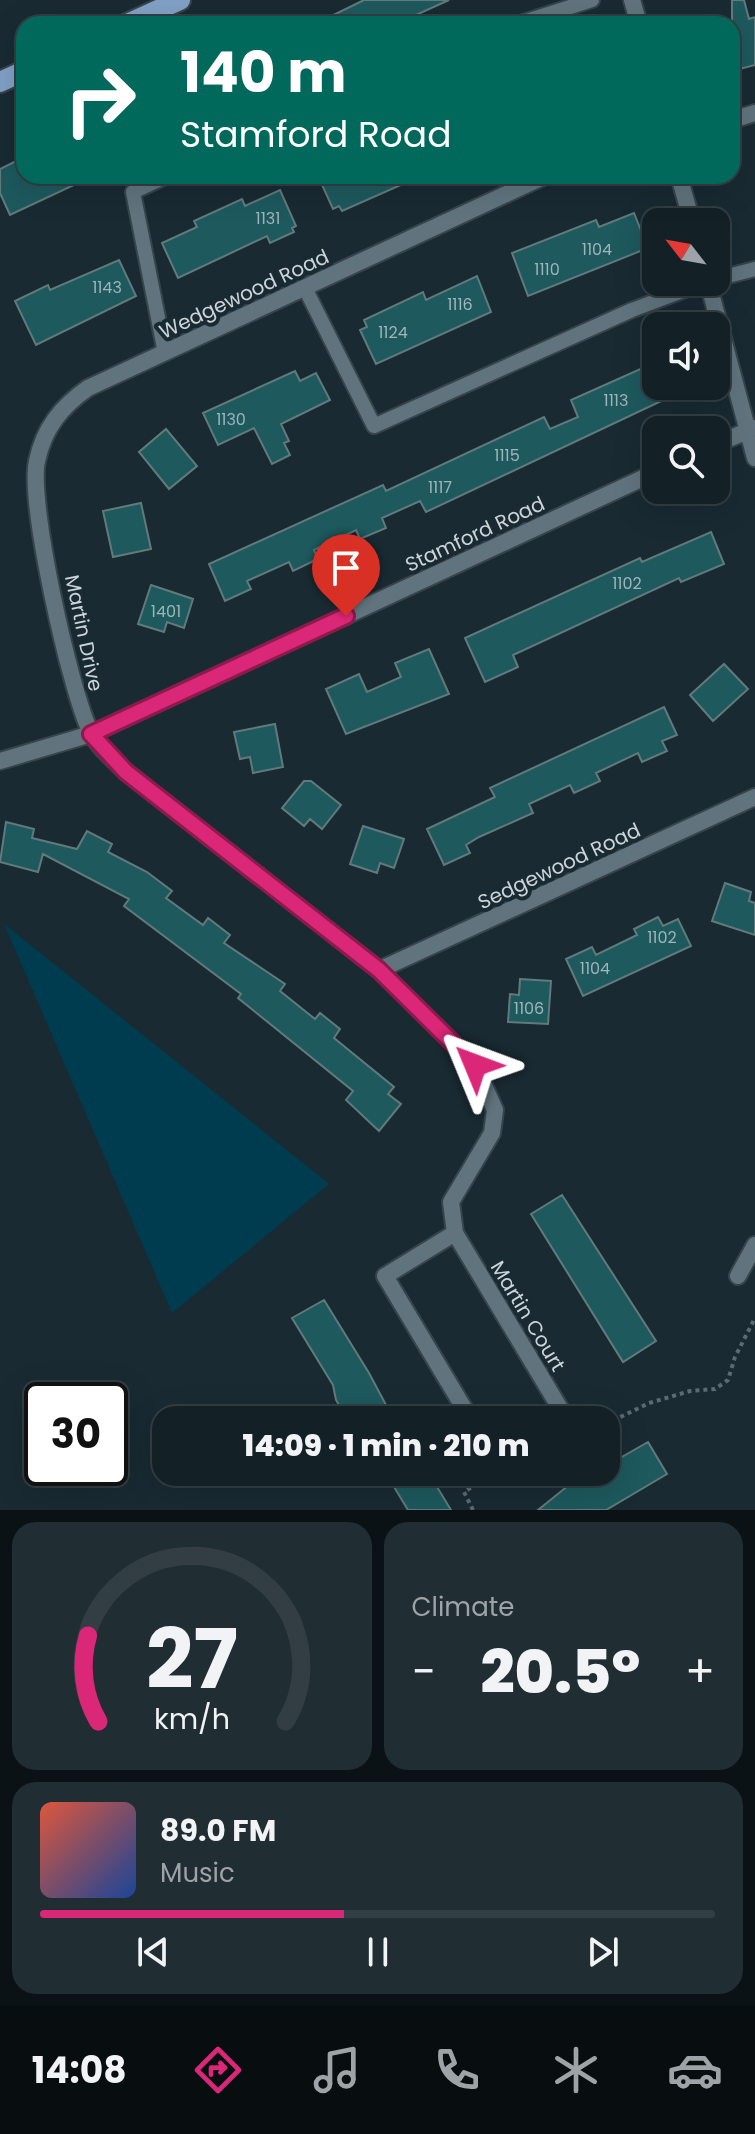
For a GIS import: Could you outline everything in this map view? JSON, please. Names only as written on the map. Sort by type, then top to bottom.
[{"type":"main road","points":[[145,16],[180,0]]},
{"type":"street","name":"Wedgewood Road","points":[[37,510],[34,486],[43,441],[66,404],[88,388],[528,184]]},
{"type":"street","points":[[681,184],[688,208]]},
{"type":"street","points":[[711,296],[751,429],[755,458]]},
{"type":"street","points":[[730,438],[751,429]]},
{"type":"street","name":"Stamford Road","points":[[0,761],[91,734],[642,478]]},
{"type":"street","name":"Martin Drive","points":[[37,510],[76,698],[91,734],[126,772],[379,970],[475,1065],[495,1110],[492,1133],[451,1202],[455,1233]]},
{"type":"street","name":"Sedgewood Road","points":[[379,970],[755,797]]},
{"type":"street","points":[[455,1233],[385,1276],[463,1406]]},
{"type":"street","name":"Martin Court","points":[[455,1233],[559,1406]]},
{"type":"street","points":[[738,1276],[755,1245]]},
{"type":"lane","points":[[542,16],[592,0]]},
{"type":"lane","points":[[150,184],[133,192],[165,353]]},
{"type":"lane","points":[[730,275],[755,269]]},
{"type":"lane","points":[[305,288],[374,426],[670,296]]},
{"type":"path","points":[[620,1417],[649,1403],[690,1391],[715,1389],[728,1380],[735,1357],[755,1318]]},
{"type":"path","points":[[473,1510],[464,1492],[474,1486]]},
{"type":"shaded area","points":[[4,924],[329,1184],[172,1313]]},
{"type":"building","points":[[364,0],[449,0],[414,16],[331,16]]},
{"type":"building","points":[[732,0],[744,0],[749,19],[755,17],[755,65],[740,69],[740,16],[732,16]]},
{"type":"building","points":[[16,161],[16,184],[76,184],[10,215],[0,193],[0,169]]},
{"type":"building","points":[[322,184],[403,184],[342,211],[339,206],[333,209]]},
{"type":"building","points":[[280,190],[296,226],[292,228],[294,232],[270,243],[267,236],[178,278],[162,243],[197,227],[194,221],[242,199],[245,206]]},
{"type":"building","points":[[634,213],[642,233],[642,250],[528,296],[512,253],[596,220],[599,227]]},
{"type":"building","points":[[119,260],[136,296],[36,345],[15,301],[48,285],[50,290]]},
{"type":"building","points":[[477,276],[491,312],[376,364],[360,330],[367,327],[364,320],[423,292],[426,300]]},
{"type":"building","points":[[642,368],[642,400],[663,400],[426,512],[420,501],[382,518],[386,528],[360,539],[356,530],[314,550],[318,559],[293,571],[289,562],[247,581],[251,589],[225,601],[209,564],[383,485],[386,491],[544,417],[550,429],[578,417],[571,400]]},
{"type":"building","points":[[295,371],[300,381],[316,373],[330,400],[281,424],[289,441],[284,443],[290,455],[272,464],[254,428],[218,445],[203,413]]},
{"type":"building","points":[[166,429],[197,466],[169,489],[139,452]]},
{"type":"building","points":[[141,503],[151,549],[113,557],[103,511]]},
{"type":"building","points":[[711,532],[724,564],[681,582],[679,578],[513,655],[518,667],[485,682],[465,638],[640,558],[642,562]]},
{"type":"building","points":[[151,585],[193,599],[184,628],[167,622],[164,632],[138,624]]},
{"type":"building","points":[[429,649],[449,694],[346,734],[326,689],[359,674],[367,692],[401,677],[395,663]]},
{"type":"building","points":[[724,664],[748,689],[713,721],[690,695]]},
{"type":"building","points":[[664,707],[677,735],[662,741],[667,751],[642,762],[638,753],[596,773],[600,781],[574,793],[570,785],[529,804],[533,813],[479,837],[466,845],[470,853],[444,865],[427,829],[495,797],[490,788]]},
{"type":"building","points":[[275,724],[283,767],[253,773],[250,757],[240,759],[234,732]]},
{"type":"building","points":[[304,781],[311,781],[341,805],[322,829],[310,819],[304,826],[282,808]]},
{"type":"building","points":[[6,822],[34,829],[32,838],[77,849],[87,831],[112,844],[108,852],[147,872],[172,891],[166,898],[203,925],[208,918],[230,935],[224,943],[285,984],[280,991],[315,1019],[320,1013],[340,1029],[334,1038],[394,1087],[388,1094],[401,1104],[379,1131],[346,1100],[353,1091],[238,998],[241,994],[124,906],[129,899],[43,854],[38,872],[0,862]]},
{"type":"building","points":[[363,826],[404,839],[394,868],[380,863],[377,873],[350,864]]},
{"type":"building","points":[[725,883],[751,892],[749,901],[755,903],[755,935],[712,921]]},
{"type":"building","points":[[658,917],[663,926],[678,919],[691,946],[583,996],[566,959],[592,947],[596,955],[637,935],[634,929]]},
{"type":"building","points":[[520,979],[551,981],[548,1024],[508,1022],[510,994],[519,995]]},
{"type":"building","points":[[562,1195],[656,1341],[623,1362],[531,1214]]},
{"type":"building","points":[[324,1300],[387,1406],[340,1406],[333,1385],[292,1318]]},
{"type":"building","points":[[648,1442],[667,1474],[606,1510],[538,1510],[568,1486],[620,1486],[620,1458]]},
{"type":"building","points":[[393,1486],[436,1486],[451,1510],[408,1510]]},
{"type":"route","points":[[346,616],[91,734],[126,772],[379,970],[475,1065]]}]
